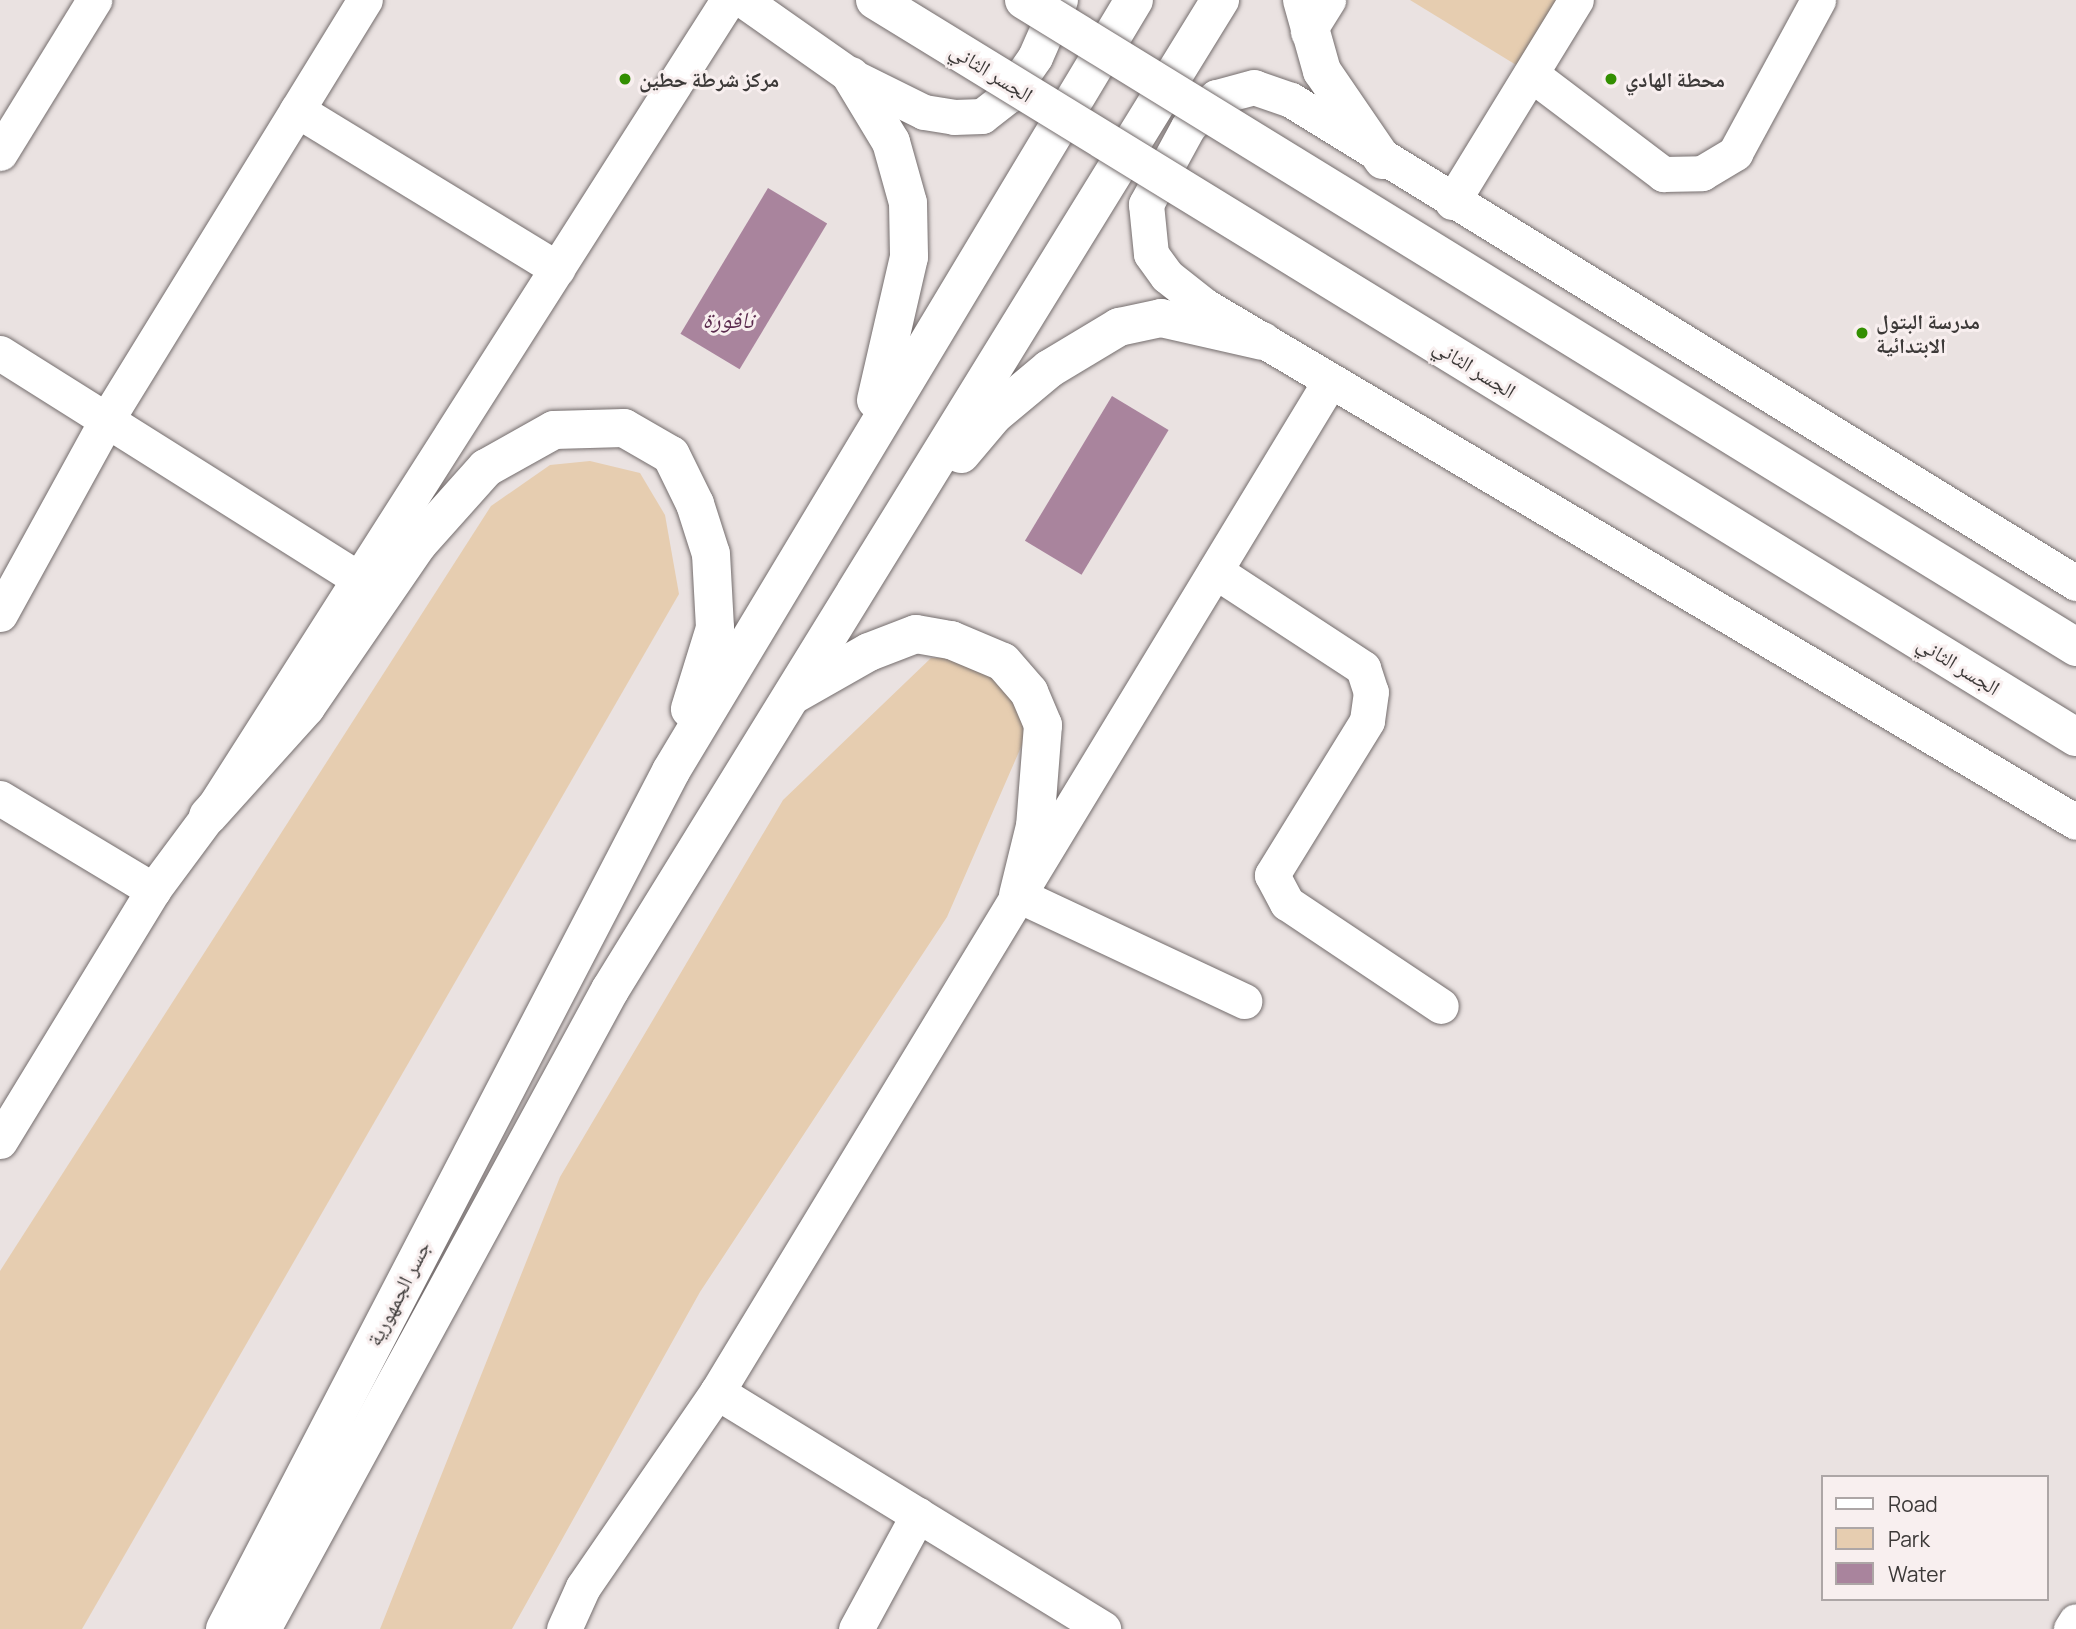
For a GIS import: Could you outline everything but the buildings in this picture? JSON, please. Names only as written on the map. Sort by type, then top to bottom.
[{"type":"main road","name":"الجسر الثاني","points":[[874,0],[2076,737]]},
{"type":"main road","points":[[1024,0],[2076,647]]},
{"type":"main road","points":[[671,771],[860,451],[1134,0]]},
{"type":"main road","points":[[892,532],[1220,0]]},
{"type":"main road","points":[[1305,16],[1322,71],[1383,160]]},
{"type":"main road","points":[[851,76],[891,142],[908,203],[909,257],[860,451]]},
{"type":"main road","points":[[892,532],[994,415],[1049,369],[1119,327],[1161,318],[1262,341]]},
{"type":"main road","points":[[208,816],[306,707],[418,544],[477,477],[554,430],[624,428],[671,455],[695,504],[710,554],[715,628],[671,771]]},
{"type":"main road","name":"جسر الجمهورية","points":[[262,1629],[610,990],[892,532]]},
{"type":"main road","points":[[793,695],[869,652],[916,634],[951,640],[1003,662],[1029,692],[1043,725],[1035,826],[1018,895]]},
{"type":"main road","name":"جسر الجمهورية","points":[[225,1629],[570,956],[671,771]]},
{"type":"street","points":[[0,153],[94,0]]},
{"type":"street","points":[[0,614],[107,419],[365,0]]},
{"type":"street","points":[[0,1141],[153,890],[208,816],[728,0]]},
{"type":"street","points":[[743,0],[851,76],[925,112],[982,116],[1008,96],[1035,57],[1060,0]]},
{"type":"street","points":[[1305,16],[1328,0]]},
{"type":"street","points":[[1452,202],[1576,0]]},
{"type":"street","points":[[1531,74],[1663,174],[1702,173],[1735,153],[1818,0]]},
{"type":"street","points":[[2076,583],[1383,160],[1291,100],[1254,87],[1216,97],[1188,127],[1146,204],[1151,254],[1167,276],[1205,306],[2076,822]]},
{"type":"street","points":[[297,110],[557,269]]},
{"type":"street","points":[[0,353],[360,580]]},
{"type":"street","points":[[564,1629],[583,1587],[717,1392],[1330,382]]},
{"type":"street","points":[[1215,571],[1363,668],[1371,692],[1367,721],[1272,875],[1287,903],[1441,1006]]},
{"type":"street","points":[[0,798],[153,890]]},
{"type":"street","points":[[1018,895],[1244,1001]]},
{"type":"street","points":[[717,1392],[1103,1629]]},
{"type":"street","points":[[856,1629],[918,1515]]},
{"type":"street","points":[[2071,1629],[2076,1621]]},
{"type":"green space","points":[[1410,0],[1574,0],[1531,74]]},
{"type":"green space","points":[[590,461],[640,473],[665,515],[679,594],[82,1629],[0,1629],[0,1271],[491,506],[550,465]]},
{"type":"green space","points":[[931,658],[973,658],[999,670],[1028,731],[947,917],[700,1292],[512,1629],[380,1629],[560,1177],[783,800]]},
{"type":"water","name":"نافورة","points":[[768,188],[827,224],[740,369],[680,334]]},
{"type":"water","points":[[1112,396],[1169,430],[1082,575],[1025,541]]},
{"type":"place","name":"مركز شرطة حطين","points":[[625,79]]},
{"type":"place","name":"محطة الهادي","points":[[1611,79]]},
{"type":"place","name":"مدرسة البتول الابتدائية","points":[[1862,333]]}]
